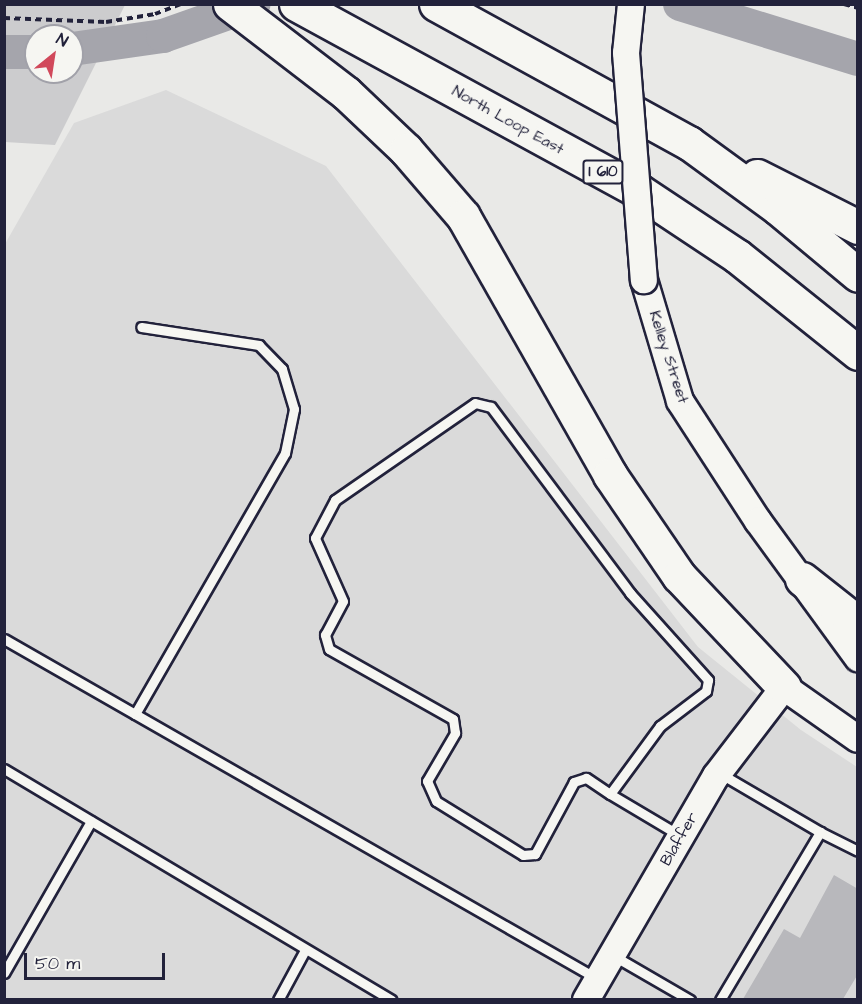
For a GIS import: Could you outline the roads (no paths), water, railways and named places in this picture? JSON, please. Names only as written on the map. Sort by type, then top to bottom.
[{"type":"highway","points":[[230,4],[279,39],[346,93],[406,150],[463,216],[610,475],[679,576],[784,687]]},
{"type":"highway","name":"North Loop East","points":[[296,4],[639,191],[737,256],[858,352]]},
{"type":"highway","points":[[436,4],[689,143],[858,227]]},
{"type":"highway","points":[[689,143],[778,208],[858,275]]},
{"type":"highway","points":[[802,579],[858,622]]},
{"type":"main road","name":"Kelley Street","points":[[631,4],[626,53],[644,280],[680,401],[758,521],[858,658]]},
{"type":"main road","points":[[784,687],[858,739]]},
{"type":"main road","name":"Blaffer","points":[[592,989],[719,772],[784,687]]},
{"type":"lane","points":[[135,714],[285,453],[294,409],[282,369],[258,345],[141,327]]},
{"type":"lane","points":[[610,794],[660,726],[706,691],[708,680],[630,593],[491,406],[475,403],[335,500],[315,538],[343,601],[325,635],[329,649],[453,719],[455,733],[427,781],[436,801],[523,855],[535,854],[573,782],[586,778],[610,794],[681,836]]},
{"type":"lane","points":[[4,639],[135,714],[592,989]]},
{"type":"lane","points":[[4,769],[305,950],[391,999]]},
{"type":"lane","points":[[719,772],[820,832],[858,851]]},
{"type":"lane","points":[[4,973],[91,821]]},
{"type":"lane","points":[[720,999],[820,832]]},
{"type":"lane","points":[[278,999],[305,950]]},
{"type":"lane","points":[[612,955],[690,999]]},
{"type":"waterway","points":[[84,47],[163,36],[254,4]]},
{"type":"waterway","points":[[680,4],[858,59]]},
{"type":"waterway","points":[[4,52],[24,52]]}]
